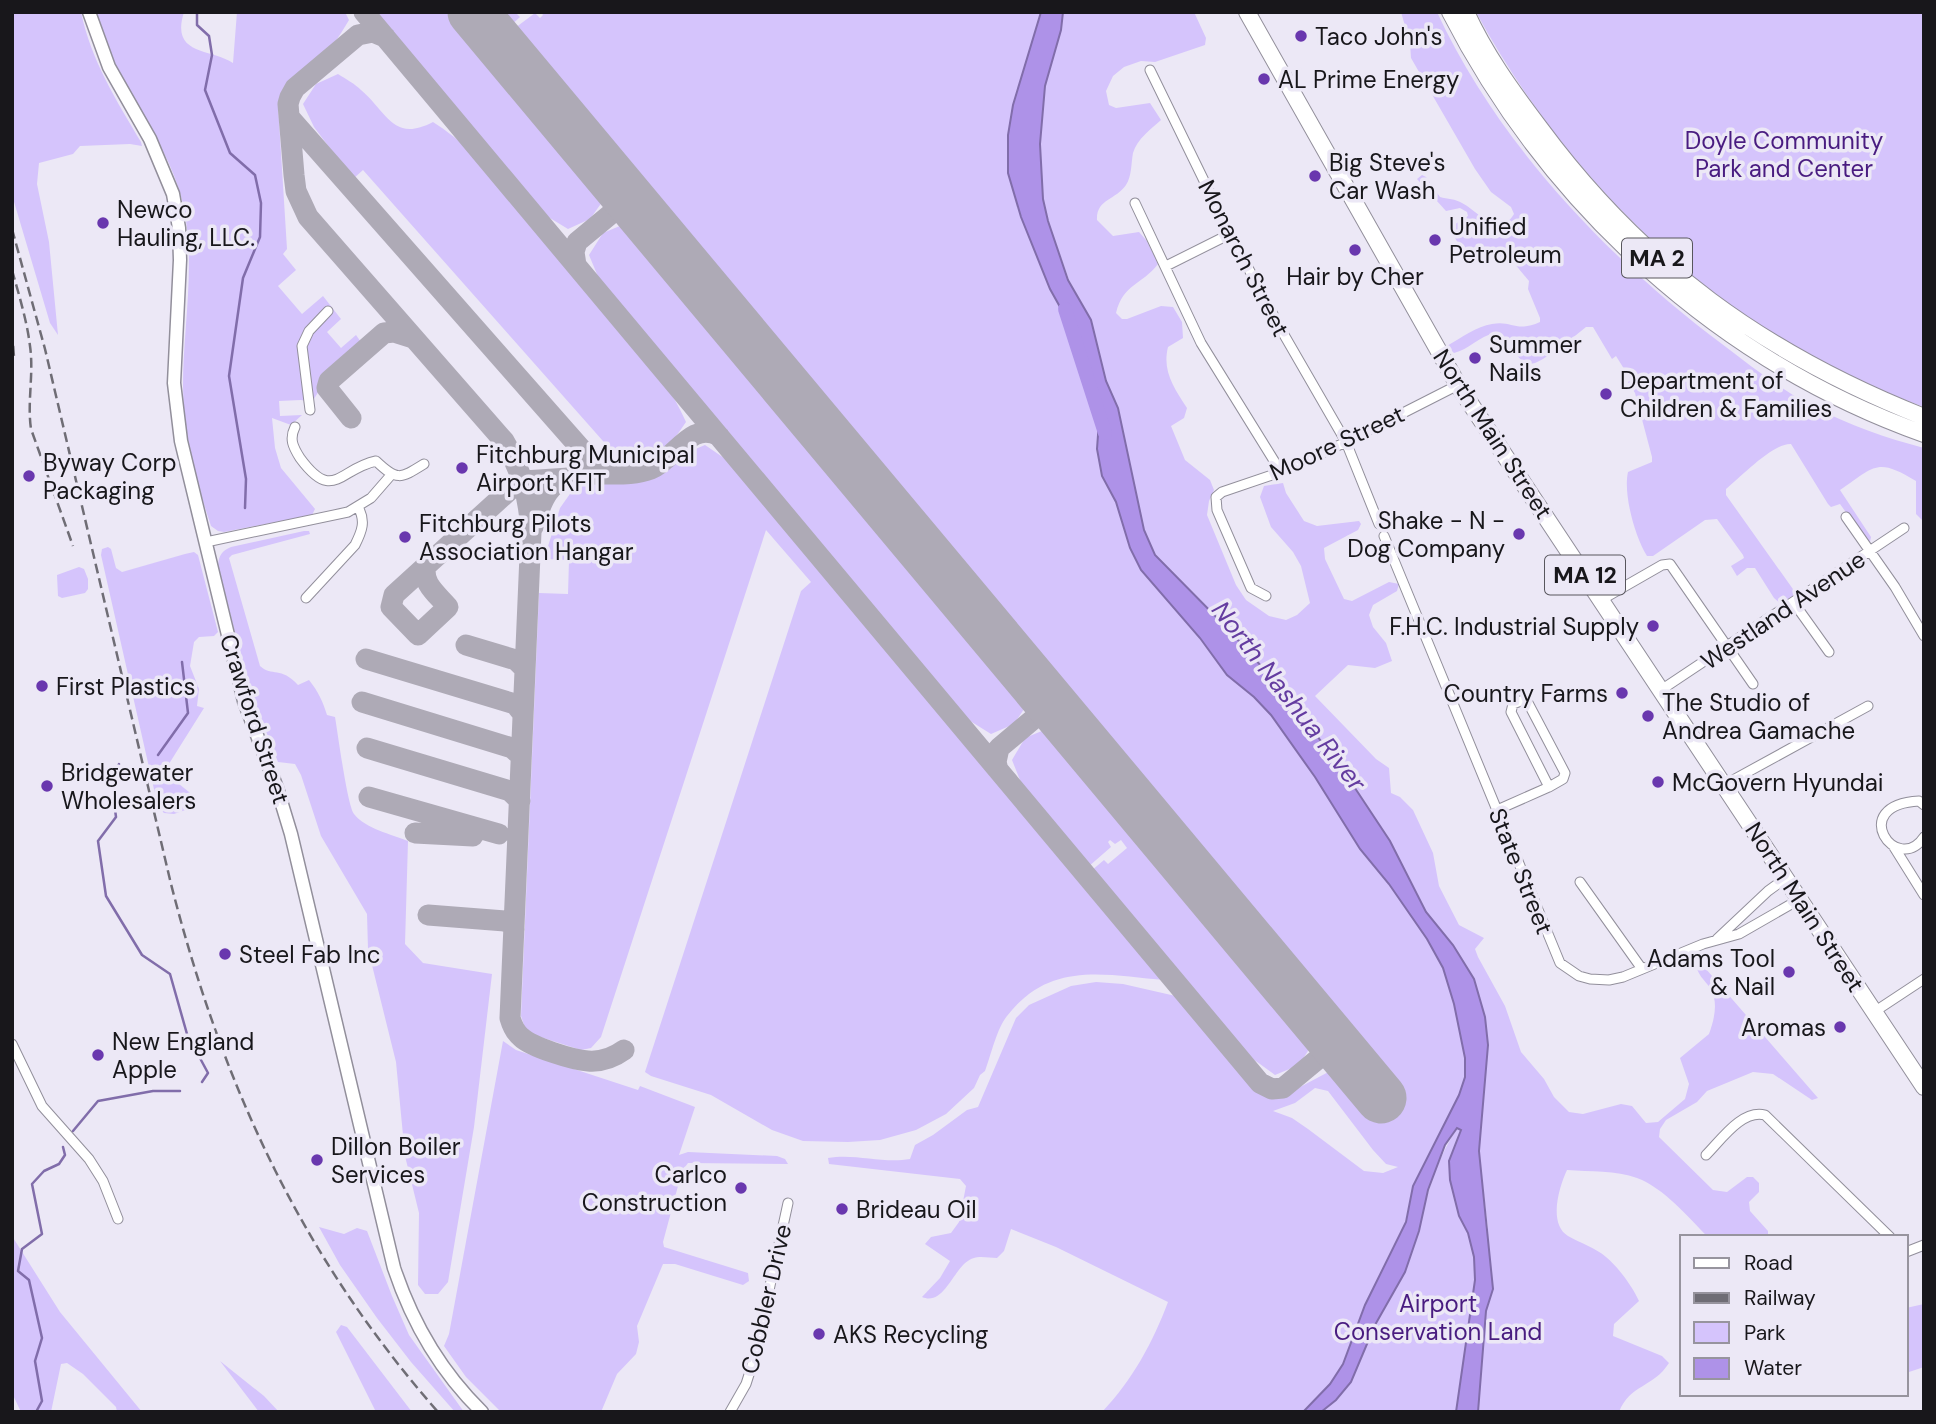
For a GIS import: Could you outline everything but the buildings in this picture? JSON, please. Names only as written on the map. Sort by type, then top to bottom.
[{"type":"highway","name":"North Main Street","points":[[1247,12],[1458,385],[1924,1087]]},
{"type":"highway","name":"MA 2","points":[[1450,12],[1498,95],[1540,152],[1587,209],[1640,261],[1727,333],[1794,375],[1863,409],[1924,434]]},
{"type":"highway","name":"MA 2","points":[[1466,12],[1509,87],[1544,134],[1585,186],[1657,258],[1697,292],[1781,349],[1864,393],[1924,417]]},
{"type":"main road","name":"Crawford Street","points":[[89,12],[109,67],[150,139],[173,194],[179,228],[180,260],[174,366],[176,409],[192,491],[244,701],[289,825],[398,1279],[434,1353],[482,1412]]},
{"type":"street","name":"Monarch Street","points":[[1150,70],[1230,234],[1346,442]]},
{"type":"street","points":[[1135,203],[1201,344],[1281,472]]},
{"type":"street","points":[[1166,266],[1230,234]]},
{"type":"street","points":[[310,410],[302,346],[309,331],[328,311]]},
{"type":"street","name":"Moore Street","points":[[1266,596],[1251,588],[1217,510],[1216,499],[1222,492],[1281,472],[1458,385]]},
{"type":"street","points":[[295,427],[292,444],[299,457],[318,478],[337,480],[362,463],[376,461],[391,475],[406,475],[424,464]]},
{"type":"street","points":[[1346,442],[1379,524]]},
{"type":"street","points":[[206,542],[333,516],[358,507],[380,490],[391,475]]},
{"type":"street","points":[[306,598],[355,545],[363,521],[358,507]]},
{"type":"street","points":[[1846,517],[1895,587],[1924,636]]},
{"type":"street","name":"Westland Avenue","points":[[1661,690],[1903,528]]},
{"type":"street","name":"State Street","points":[[1384,536],[1560,963],[1579,976],[1599,981],[1623,977],[1714,941],[1739,934],[1800,899]]},
{"type":"street","points":[[1601,600],[1668,564],[1674,568],[1753,684]]},
{"type":"street","points":[[1794,603],[1829,652]]},
{"type":"street","points":[[1497,810],[1549,787],[1563,779],[1564,774],[1527,699],[1513,704],[1511,712],[1549,787]]},
{"type":"street","points":[[1724,785],[1868,706]]},
{"type":"street","points":[[1924,805],[1919,801],[1899,804],[1887,810],[1881,828],[1884,837],[1894,847],[1924,895]]},
{"type":"street","points":[[1894,847],[1909,848],[1924,836]]},
{"type":"street","points":[[1714,941],[1786,878]]},
{"type":"street","points":[[1580,882],[1642,969]]},
{"type":"street","points":[[1874,1012],[1924,979]]},
{"type":"street","points":[[12,1044],[34,1093],[47,1114],[94,1166],[108,1191],[118,1219]]},
{"type":"street","points":[[1706,1155],[1746,1116],[1756,1113],[1765,1115],[1888,1235]]},
{"type":"street","name":"Cobbler Drive","points":[[730,1412],[741,1394],[754,1359],[788,1203]]},
{"type":"green space","points":[[12,12],[81,12],[98,63],[142,146],[80,146],[73,154],[39,163],[37,184],[49,242],[58,335],[50,323],[12,195]]},
{"type":"green space","points":[[97,12],[184,12],[181,26],[188,44],[233,63],[237,12],[345,12],[349,20],[333,44],[287,86],[278,105],[287,249],[283,254],[296,270],[278,286],[302,314],[323,296],[341,319],[327,332],[341,348],[356,335],[363,345],[329,375],[312,402],[279,401],[280,416],[302,415],[291,425],[272,418],[275,448],[281,468],[315,509],[312,515],[224,532],[211,526],[191,457],[185,421],[183,386],[189,269],[182,200],[163,152],[113,61]]},
{"type":"green space","points":[[372,12],[450,12],[605,198],[590,219],[568,229],[545,215]]},
{"type":"green space","points":[[495,12],[519,12],[517,14],[520,17],[508,28]]},
{"type":"green space","name":"Airport Conservation Land","points":[[541,12],[1041,12],[1013,105],[1008,135],[1008,173],[1021,217],[1090,370],[1091,389],[1100,407],[1097,449],[1102,476],[1116,502],[1130,548],[1141,570],[1200,638],[1227,675],[1271,715],[1315,777],[1360,849],[1389,884],[1427,939],[1443,968],[1454,1004],[1465,1058],[1465,1077],[1453,1112],[1413,1186],[1405,1223],[1423,1213],[1436,1169],[1457,1128],[1461,1129],[1449,1161],[1488,1229],[1479,1151],[1488,1045],[1453,945],[1426,912],[1390,841],[1286,694],[1230,631],[1155,555],[1144,530],[1118,408],[1106,381],[1091,320],[1069,280],[1048,221],[1043,199],[1040,144],[1045,86],[1061,30],[1063,12],[1194,12],[1206,38],[1205,45],[1155,62],[1141,61],[1124,67],[1113,76],[1106,91],[1109,105],[1116,108],[1150,103],[1161,120],[1138,143],[1133,153],[1128,181],[1122,190],[1103,204],[1097,220],[1113,236],[1139,232],[1147,241],[1158,264],[1128,290],[1116,313],[1122,319],[1127,319],[1161,306],[1173,307],[1182,322],[1183,338],[1168,347],[1167,364],[1174,386],[1187,408],[1184,418],[1171,426],[1185,460],[1210,480],[1214,490],[1207,515],[1236,585],[1246,600],[1269,616],[1286,620],[1297,615],[1310,603],[1301,566],[1293,552],[1271,527],[1260,497],[1264,486],[1283,483],[1286,493],[1304,521],[1317,526],[1359,521],[1361,524],[1358,530],[1324,548],[1325,559],[1344,599],[1352,601],[1389,582],[1399,584],[1397,591],[1373,605],[1369,615],[1373,627],[1386,643],[1392,661],[1375,668],[1348,665],[1315,696],[1376,759],[1389,768],[1391,793],[1400,797],[1413,810],[1433,853],[1439,886],[1459,925],[1484,938],[1475,949],[1505,1006],[1521,1052],[1544,1079],[1554,1097],[1569,1112],[1583,1114],[1621,1104],[1632,1106],[1646,1123],[1658,1122],[1685,1099],[1689,1084],[1680,1058],[1709,1034],[1715,1011],[1713,993],[1699,974],[1696,963],[1706,969],[1818,1098],[1812,1100],[1773,1074],[1753,1072],[1707,1091],[1697,1102],[1666,1120],[1660,1129],[1659,1137],[1713,1190],[1727,1192],[1747,1177],[1753,1177],[1759,1183],[1759,1192],[1749,1202],[1750,1211],[1768,1231],[1768,1235],[1706,1235],[1657,1189],[1637,1178],[1603,1172],[1567,1170],[1557,1205],[1558,1223],[1568,1236],[1598,1251],[1611,1261],[1639,1301],[1614,1324],[1613,1336],[1662,1356],[1669,1363],[1656,1377],[1629,1396],[1619,1412],[1102,1412],[1141,1360],[1168,1302],[1056,1247],[1011,1229],[1004,1251],[997,1258],[976,1257],[961,1268],[937,1296],[922,1297],[940,1278],[950,1261],[925,1244],[931,1237],[951,1233],[959,1222],[966,1186],[960,1179],[829,1164],[828,1158],[910,1159],[915,1145],[967,1110],[978,1107],[1016,1018],[1029,1005],[1071,986],[1096,982],[1123,984],[1180,997],[1256,1089],[1266,1095],[1285,1095],[1334,1069],[1369,1110],[1395,1087],[511,31],[535,13],[540,18],[543,15]],"holes":[[[1315,1088],[1328,1091],[1386,1164],[1398,1167],[1383,1173],[1364,1171],[1292,1118],[1273,1111],[1295,1103]]]},
{"type":"green space","points":[[1401,12],[1437,12],[1462,60],[1523,152],[1598,236],[1679,311],[1755,369],[1827,414],[1924,448],[1924,522],[1916,514],[1916,481],[1893,469],[1884,467],[1869,470],[1840,490],[1871,537],[1870,542],[1840,504],[1831,507],[1828,504],[1791,444],[1775,449],[1757,462],[1726,489],[1726,495],[1795,592],[1794,595],[1781,604],[1774,598],[1755,568],[1747,568],[1737,576],[1731,566],[1744,558],[1743,555],[1717,519],[1705,520],[1653,556],[1647,556],[1631,515],[1627,481],[1628,472],[1652,462],[1652,457],[1635,393],[1628,382],[1631,380],[1616,356],[1612,359],[1593,327],[1586,327],[1535,363],[1522,361],[1500,335],[1488,335],[1454,353],[1447,346],[1486,325],[1499,323],[1525,326],[1540,322],[1540,318],[1528,289],[1529,281],[1509,257],[1464,253],[1449,228],[1468,216],[1467,212],[1460,208],[1446,211],[1417,179],[1422,175],[1426,177],[1440,197],[1460,202],[1495,224],[1508,221],[1514,214],[1511,207],[1491,192],[1475,169],[1411,58],[1410,43]]},
{"type":"green space","name":"Doyle Community Park and Center","points":[[1476,12],[1924,12],[1924,407],[1853,378],[1786,341],[1723,299],[1664,251],[1609,197],[1560,140],[1515,78]]},
{"type":"green space","points":[[338,74],[359,88],[399,127],[419,128],[433,122],[471,152],[505,188],[633,340],[662,379],[686,422],[666,448],[650,458],[618,458],[363,170],[353,179],[314,127],[303,104],[316,84]]},
{"type":"green space","points":[[627,223],[1028,703],[1014,724],[991,734],[967,719],[923,671],[599,279],[589,255],[603,233]]},
{"type":"green space","points":[[705,445],[727,460],[831,580],[1165,980],[1100,974],[1060,979],[1041,986],[1024,998],[1003,1021],[985,1071],[974,1088],[946,1114],[916,1130],[880,1140],[803,1141],[772,1130],[711,1095],[645,1072],[801,591],[811,582],[766,530],[601,1037],[591,1048],[581,1050],[534,1035],[525,1028],[521,1016],[539,593],[568,594],[569,560],[544,559],[560,508],[572,491],[584,485],[655,478],[686,453]]},
{"type":"green space","points":[[309,531],[310,534],[229,558],[260,666],[287,676],[298,685],[309,680],[327,715],[335,717],[354,814],[372,827],[408,841],[405,944],[423,963],[492,974],[474,1127],[448,1282],[438,1294],[425,1294],[418,1285],[419,1213],[405,1156],[396,1062],[368,949],[367,914],[321,836],[295,764],[278,762],[248,685],[218,565],[222,554],[231,547]]},
{"type":"green space","points":[[108,547],[116,568],[122,572],[185,554],[194,552],[198,555],[218,632],[214,636],[199,637],[194,642],[190,666],[199,689],[197,706],[204,708],[167,767],[169,776],[194,796],[191,808],[174,814],[164,813],[158,807],[101,555],[102,549]]},
{"type":"green space","points":[[79,567],[84,569],[88,589],[85,593],[62,598],[58,596],[57,575]]},
{"type":"green space","points":[[1049,728],[1313,1043],[1299,1065],[1275,1075],[1253,1059],[1091,871],[1104,860],[1108,864],[1127,848],[1121,840],[1115,844],[1110,840],[1108,842],[1111,847],[1088,867],[1022,785],[1012,760],[1025,738]]},
{"type":"green space","points":[[503,1041],[516,1050],[638,1090],[640,1086],[695,1107],[679,1155],[688,1152],[777,1156],[785,1159],[788,1164],[688,1163],[682,1171],[663,1242],[664,1247],[748,1273],[749,1281],[743,1285],[675,1264],[663,1264],[637,1326],[639,1342],[636,1354],[617,1374],[601,1412],[501,1412],[466,1377],[444,1346],[449,1334]]},
{"type":"green space","points":[[319,1227],[344,1234],[357,1228],[367,1231],[409,1335],[464,1412],[455,1412],[411,1362],[340,1265]]},
{"type":"green space","points":[[12,1236],[60,1312],[142,1412],[117,1412],[116,1407],[83,1374],[67,1363],[61,1364],[51,1412],[21,1412],[12,1393]]},
{"type":"green space","points":[[1924,1304],[1924,1367],[1908,1372],[1908,1308]]},
{"type":"green space","points":[[341,1325],[347,1327],[412,1412],[376,1412],[336,1332]]},
{"type":"green space","points":[[220,1361],[264,1396],[279,1412],[259,1412]]},
{"type":"water","points":[[1041,12],[1063,12],[1061,30],[1045,86],[1040,144],[1043,199],[1068,280],[1091,320],[1106,381],[1118,408],[1144,530],[1155,555],[1230,631],[1286,694],[1349,779],[1390,841],[1426,912],[1453,945],[1474,979],[1485,1017],[1488,1045],[1479,1151],[1493,1289],[1486,1311],[1478,1412],[1456,1412],[1475,1280],[1474,1257],[1468,1233],[1459,1216],[1450,1180],[1449,1161],[1461,1130],[1457,1128],[1445,1145],[1428,1190],[1419,1231],[1405,1272],[1375,1325],[1351,1382],[1336,1400],[1321,1412],[1303,1412],[1330,1384],[1343,1364],[1365,1305],[1406,1222],[1413,1186],[1459,1095],[1465,1077],[1465,1058],[1454,1004],[1443,968],[1427,939],[1389,884],[1360,849],[1315,777],[1271,715],[1227,675],[1200,638],[1141,570],[1130,548],[1116,502],[1102,476],[1097,449],[1100,407],[1091,389],[1090,370],[1079,341],[1050,289],[1021,217],[1008,173],[1008,135],[1013,105]]},
{"type":"waterway","points":[[197,12],[197,25],[209,36],[212,55],[205,90],[230,153],[255,175],[261,203],[260,237],[243,278],[229,376],[246,479],[245,508]]},
{"type":"waterway","name":"North Nashua River","points":[[1065,309],[1105,433]]},
{"type":"waterway","points":[[158,755],[188,713],[182,662]]},
{"type":"waterway","points":[[119,764],[111,780],[116,817],[98,841],[106,896],[142,955],[170,974],[187,1034],[208,1073],[202,1082]]},
{"type":"waterway","points":[[73,1131],[98,1101],[153,1091],[180,1091]]},
{"type":"waterway","points":[[36,1412],[42,1401],[35,1361],[42,1338],[29,1280],[18,1271],[22,1249],[42,1234],[32,1184],[44,1171],[59,1164],[65,1155],[63,1147]]},
{"type":"taxiway","points":[[364,12],[1260,1083],[1272,1089],[1283,1088],[1336,1044]]},
{"type":"taxiway","points":[[385,37],[373,32],[358,35],[295,88],[288,104],[296,191],[308,217],[504,441],[520,474],[531,532],[510,1018],[515,1031],[526,1041],[563,1056],[598,1061],[624,1050]]},
{"type":"taxiway","points":[[289,117],[590,459],[612,474]]},
{"type":"taxiway","points":[[612,213],[620,198],[614,181]]},
{"type":"taxiway","points":[[576,265],[574,252],[577,242],[612,213],[628,208],[641,213]]},
{"type":"taxiway","points":[[351,418],[327,388],[329,381],[384,333],[394,332],[413,338]]},
{"type":"taxiway","points":[[533,527],[546,495],[560,481],[582,475],[629,474],[651,469],[700,433],[709,432],[719,436]]},
{"type":"taxiway","points":[[426,565],[425,571],[428,583],[448,607],[418,635],[391,607],[394,595],[514,486],[524,481],[569,478]]},
{"type":"taxiway","points":[[466,645],[516,660],[525,669]]},
{"type":"taxiway","points":[[366,659],[515,704],[523,714]]},
{"type":"taxiway","points":[[1037,687],[1042,701],[1037,716]]},
{"type":"taxiway","points":[[362,702],[512,748],[521,756]]},
{"type":"taxiway","points":[[998,770],[996,762],[999,748],[1037,716],[1051,713],[1066,721]]},
{"type":"taxiway","points":[[367,748],[510,791],[520,801]]},
{"type":"taxiway","points":[[369,797],[499,834]]},
{"type":"taxiway","points":[[415,833],[473,836]]},
{"type":"taxiway","points":[[428,915],[505,921],[514,929]]},
{"type":"runway","points":[[473,12],[1381,1098]]},
{"type":"railway","points":[[12,229],[45,349],[171,884],[191,958],[215,1029],[272,1164],[307,1229],[346,1292],[389,1353],[438,1412]]},
{"type":"railway","points":[[12,270],[30,346],[31,429],[73,546]]},
{"type":"railway","points":[[12,331],[14,357]]},
{"type":"place","name":"Taco John's","points":[[1301,36]]},
{"type":"place","name":"AL Prime Energy","points":[[1264,79]]},
{"type":"place","name":"Big Steve's Car Wash","points":[[1315,176]]},
{"type":"place","name":"Newco Hauling, LLC.","points":[[103,223]]},
{"type":"place","name":"Unified Petroleum","points":[[1435,240]]},
{"type":"place","name":"Hair by Cher","points":[[1355,250]]},
{"type":"place","name":"Summer Nails","points":[[1475,358]]},
{"type":"place","name":"Department of Children & Families","points":[[1606,394]]},
{"type":"place","name":"Fitchburg Municipal Airport KFIT","points":[[462,468]]},
{"type":"place","name":"Byway Corp Packaging","points":[[29,476]]},
{"type":"place","name":"Shake - N - Dog Company","points":[[1519,534]]},
{"type":"place","name":"Fitchburg Pilots Association Hangar","points":[[405,537]]},
{"type":"place","name":"F.H.C. Industrial Supply","points":[[1653,626]]},
{"type":"place","name":"First Plastics","points":[[42,686]]},
{"type":"place","name":"Country Farms","points":[[1622,693]]},
{"type":"place","name":"The Studio of Andrea Gamache","points":[[1648,716]]},
{"type":"place","name":"McGovern Hyundai","points":[[1658,782]]},
{"type":"place","name":"Bridgewater Wholesalers","points":[[47,786]]},
{"type":"place","name":"Steel Fab Inc","points":[[225,954]]},
{"type":"place","name":"Adams Tool & Nail","points":[[1789,972]]},
{"type":"place","name":"Aromas","points":[[1840,1027]]},
{"type":"place","name":"New England Apple","points":[[98,1055]]},
{"type":"place","name":"Dillon Boiler Services","points":[[317,1160]]},
{"type":"place","name":"Carlco Construction","points":[[741,1188]]},
{"type":"place","name":"Brideau Oil","points":[[842,1209]]},
{"type":"place","name":"AKS Recycling","points":[[819,1334]]}]
